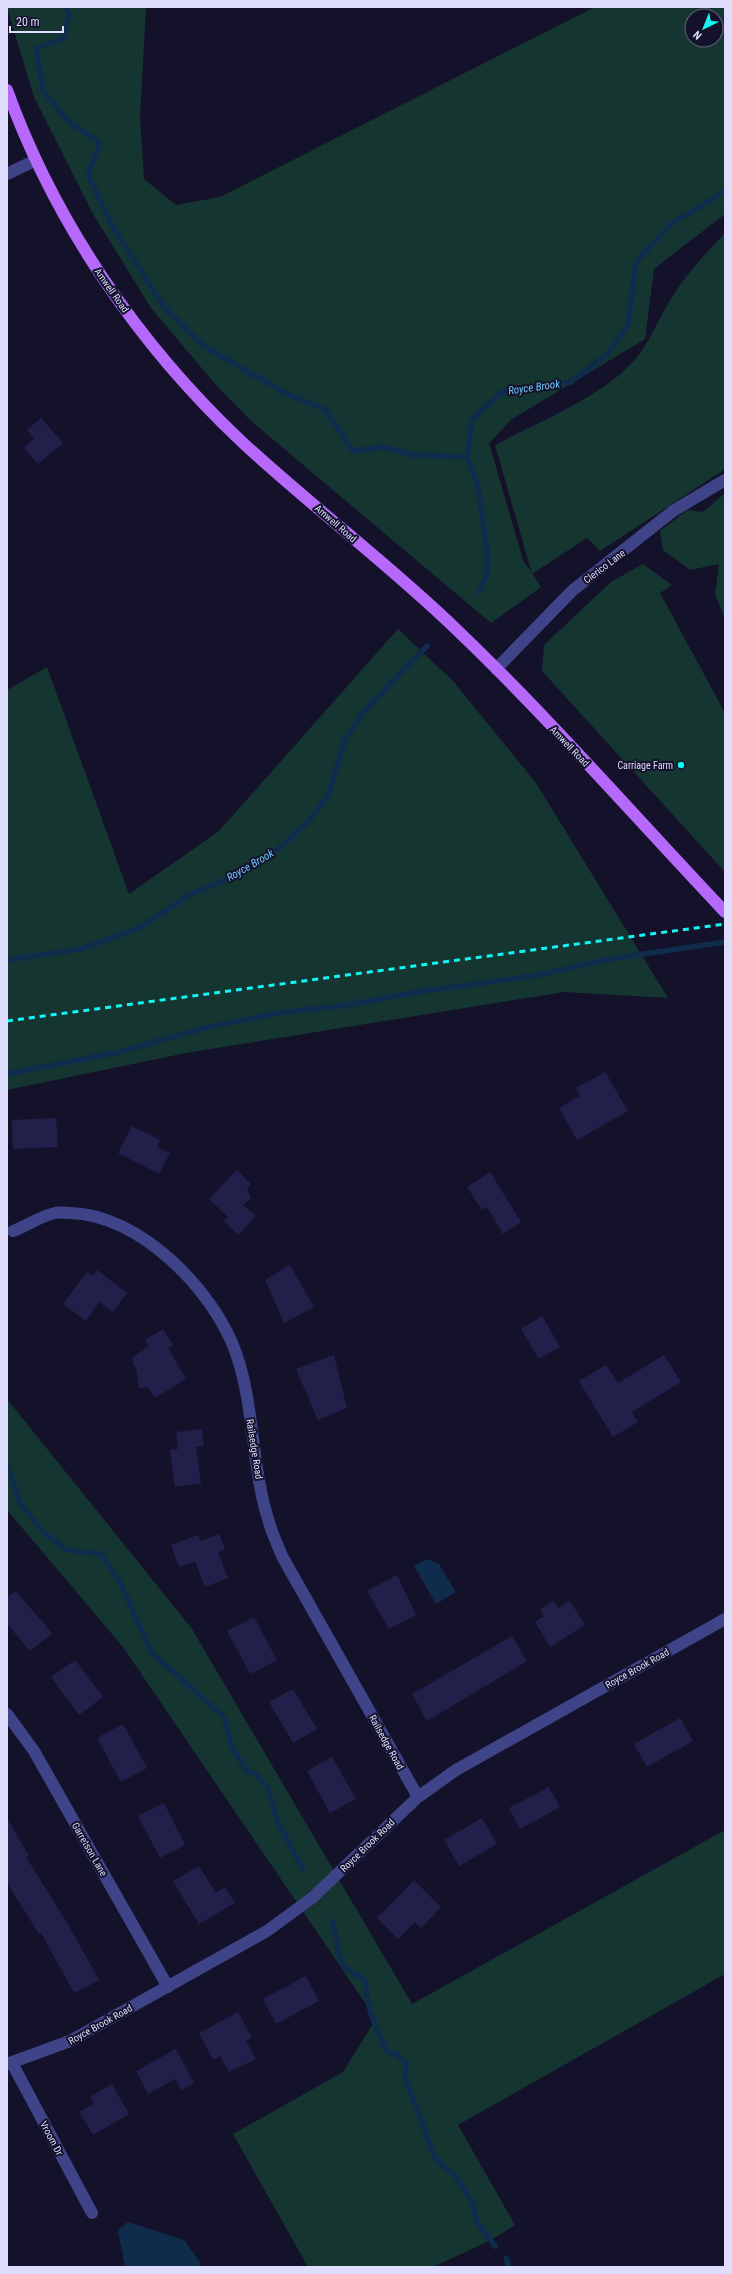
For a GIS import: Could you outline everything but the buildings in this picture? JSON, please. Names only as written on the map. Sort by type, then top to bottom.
[{"type":"main road","name":"Amwell Road","points":[[7,90],[36,160],[74,232],[99,271],[169,366],[242,442],[423,598],[583,759],[725,912]]},
{"type":"street","points":[[7,174],[36,160]]},
{"type":"street","name":"Clerico Lane","points":[[496,670],[573,590],[673,511],[725,480]]},
{"type":"street","name":"Railsedge Road","points":[[13,1231],[55,1213],[86,1214],[114,1223],[145,1240],[175,1264],[197,1287],[218,1317],[235,1352],[245,1387],[261,1488],[269,1522],[282,1556],[418,1797]]},
{"type":"street","name":"Royce Brook Road","points":[[10,2063],[70,2041],[267,1931],[312,1898],[418,1797],[456,1770],[725,1619]]},
{"type":"street","name":"Garretson Lane","points":[[7,1714],[34,1751],[168,1987]]},
{"type":"street","name":"Vroom Dr","points":[[10,2063],[92,2213]]},
{"type":"green space","points":[[7,7],[146,7],[140,118],[144,179],[176,205],[220,197],[595,7],[725,7],[725,214],[654,269],[645,339],[512,419],[489,443],[523,560],[541,587],[491,623],[251,421],[216,385],[151,308],[93,214],[34,97]]},
{"type":"green space","points":[[725,233],[725,469],[600,551],[587,538],[532,574],[495,445],[584,399],[617,377],[631,364],[644,348],[685,278]]},
{"type":"green space","points":[[725,493],[725,620],[715,594],[719,564],[690,570],[663,550],[660,531],[687,510],[703,512]]},
{"type":"green space","name":"Carriage Farm","points":[[643,564],[672,585],[660,593],[725,713],[725,872],[542,671],[544,645],[611,582]]},
{"type":"green space","points":[[398,629],[453,681],[536,783],[668,998],[564,992],[186,1053],[7,1090],[7,690],[47,667],[129,894],[219,831]]},
{"type":"green space","points":[[7,1399],[192,1629],[412,2004],[725,1830],[725,1974],[458,2125],[515,2225],[491,2240],[433,2267],[308,2267],[233,2134],[343,2072],[376,2019],[123,1647],[7,1510]]},
{"type":"water","points":[[427,1559],[439,1564],[456,1592],[436,1604],[414,1566]]},
{"type":"water","points":[[128,2222],[184,2240],[200,2262],[199,2267],[125,2267],[118,2230]]},
{"type":"waterway","points":[[65,7],[69,14],[63,39],[36,48],[43,91],[67,120],[100,143],[88,175],[111,224],[164,307],[205,347],[287,394],[326,410],[353,451],[383,447],[415,455],[467,457]]},
{"type":"waterway","name":"Royce Brook","points":[[479,592],[486,577],[488,558],[478,486],[467,457],[472,420],[502,392],[571,382],[607,354],[628,325],[636,262],[671,224],[725,191]]},
{"type":"waterway","name":"Royce Brook","points":[[7,960],[81,949],[139,928],[191,894],[232,877],[271,855],[308,822],[329,794],[345,739],[363,712],[427,646]]},
{"type":"waterway","points":[[7,1074],[120,1052],[200,1029],[278,1013],[341,1006],[424,991],[534,976],[610,959],[725,942]]},
{"type":"waterway","points":[[7,1465],[20,1503],[44,1533],[67,1550],[101,1554],[122,1586],[151,1652],[224,1717],[232,1748],[247,1771],[257,1775],[267,1787],[277,1820],[303,1870]]},
{"type":"waterway","points":[[332,1921],[342,1963],[349,1970],[365,1980],[372,2017],[387,2051],[398,2055],[406,2064],[405,2078],[435,2158],[457,2178],[473,2204],[477,2222],[495,2246]]},
{"type":"waterway","points":[[506,2258],[509,2267]]},
{"type":"railway","points":[[7,1021],[725,924]]},
{"type":"place","name":"Carriage Farm","points":[[681,765]]}]
